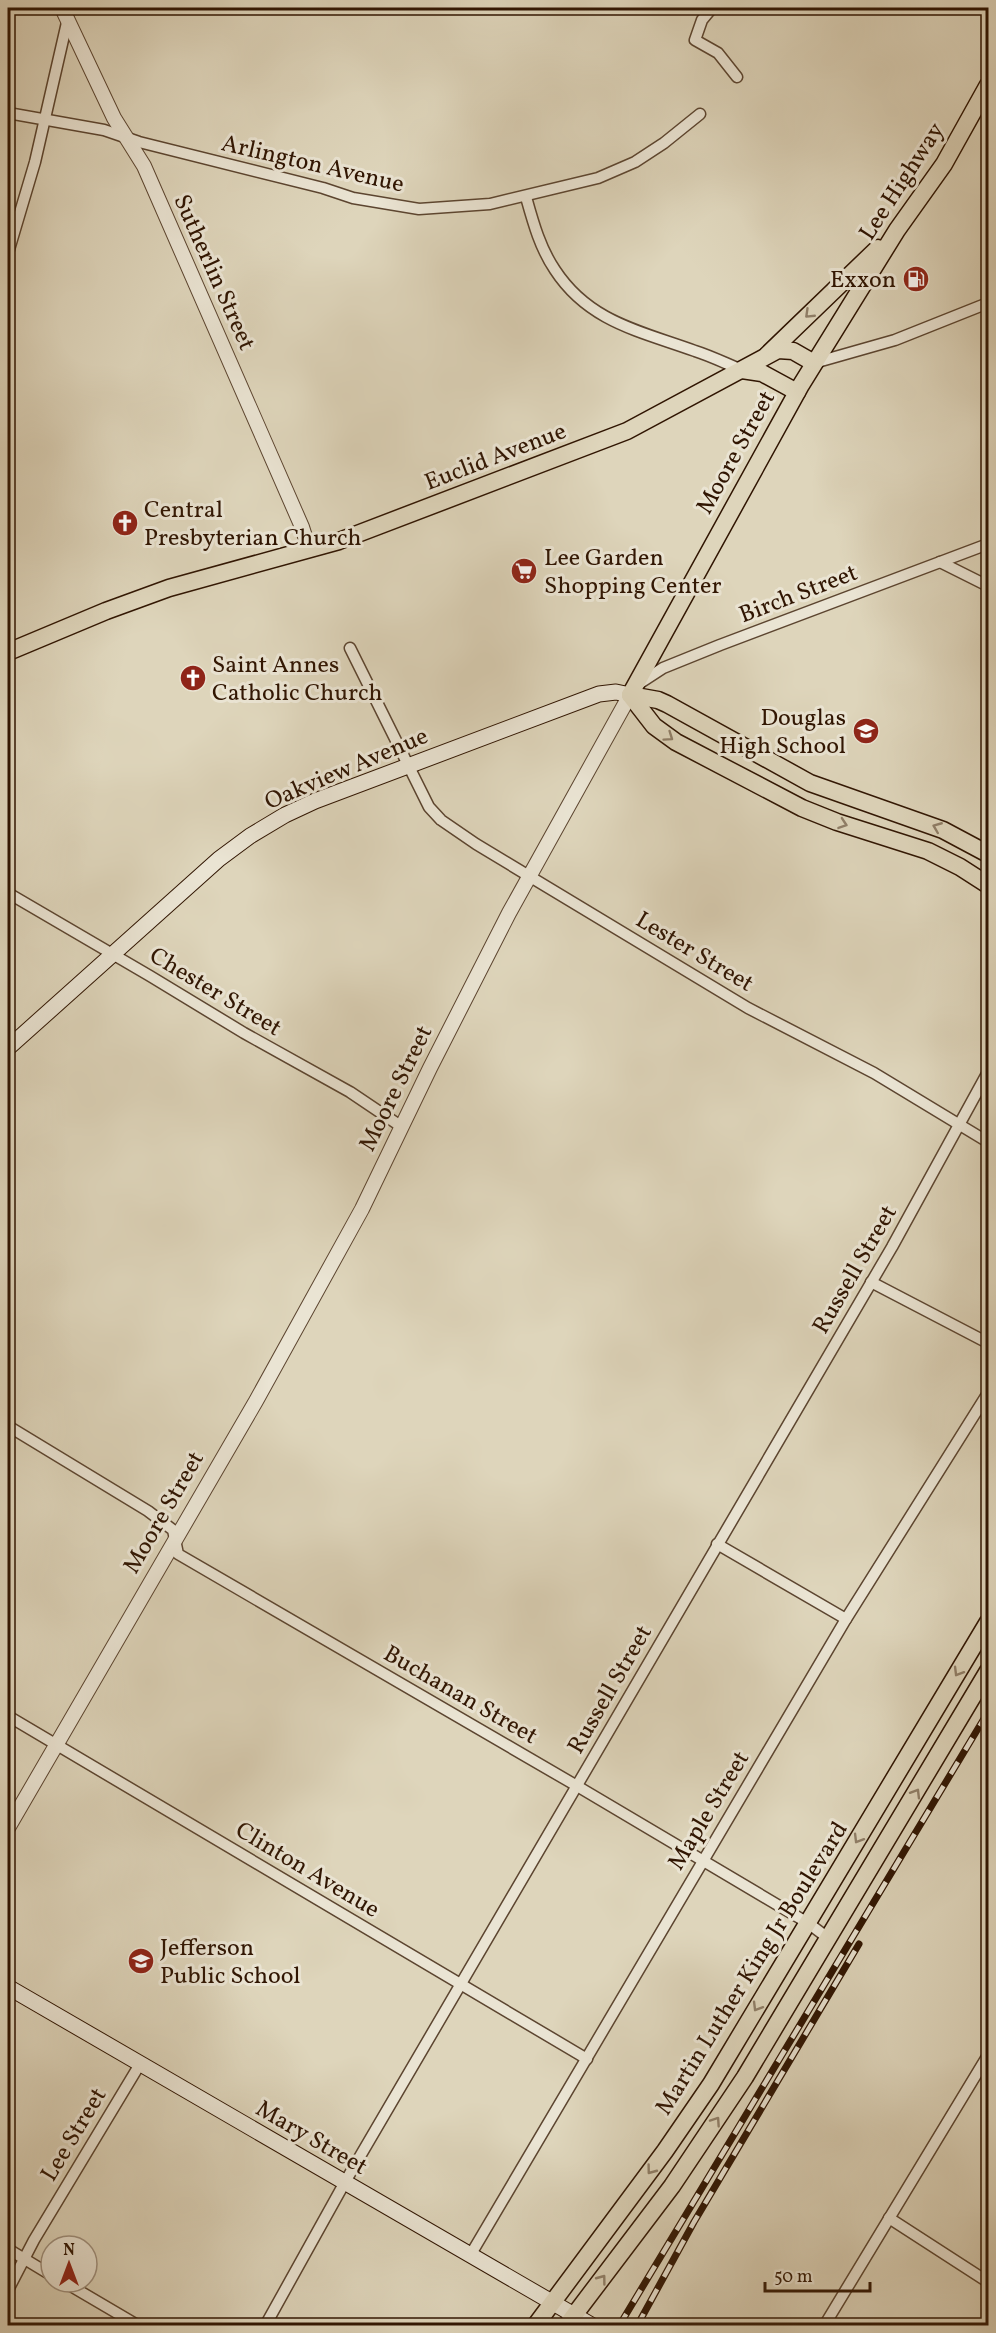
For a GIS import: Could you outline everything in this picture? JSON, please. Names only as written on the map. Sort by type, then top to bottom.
[{"type":"main road","name":"Lee Highway","points":[[814,363],[897,230],[944,164],[988,85]]},
{"type":"main road","points":[[766,355],[897,230]]},
{"type":"main road","name":"Euclid Avenue","points":[[8,652],[106,611],[169,588],[339,541],[627,431],[778,350],[793,351],[814,363]]},
{"type":"main road","name":"Moore Street","points":[[630,695],[814,363]]},
{"type":"main road","points":[[742,370],[762,373],[797,392]]},
{"type":"main road","name":"Oakview Avenue","points":[[8,1048],[219,859],[250,836],[285,815],[407,765],[599,694],[616,692],[630,695]]},
{"type":"main road","points":[[630,695],[667,704],[810,783],[943,830],[988,854]]},
{"type":"main road","points":[[630,695],[654,726],[676,742],[802,808],[837,822],[894,838],[928,851],[960,867],[988,885]]},
{"type":"main road","name":"Martin Luther King Jr Boulevard","points":[[535,2325],[665,2151],[711,2084],[988,1622]]},
{"type":"main road","name":"Martin Luther King Jr Boulevard","points":[[571,2320],[672,2186],[745,2078],[988,1671]]},
{"type":"main road","name":"Mary Street","points":[[8,1987],[553,2301],[571,2320],[593,2325]]},
{"type":"street","points":[[712,8],[702,20],[695,40],[718,53],[737,77]]},
{"type":"street","points":[[8,253],[34,162],[65,13]]},
{"type":"street","name":"Sutherlin Street","points":[[65,13],[114,118],[144,166],[302,527],[309,549]]},
{"type":"street","name":"Arlington Avenue","points":[[8,113],[104,130],[126,138],[323,188],[353,198],[395,207],[419,209],[458,208],[526,197],[598,178],[626,167],[664,143],[700,114]]},
{"type":"street","points":[[526,197],[542,247],[554,269],[568,287],[590,308],[623,326],[742,370]]},
{"type":"street","points":[[814,363],[895,340],[988,303]]},
{"type":"street","name":"Birch Street","points":[[630,695],[647,677],[663,668],[988,544]]},
{"type":"street","points":[[940,562],[988,586]]},
{"type":"street","points":[[350,648],[407,765]]},
{"type":"street","name":"Moore Street","points":[[8,1828],[256,1401],[363,1209],[529,876],[630,695]]},
{"type":"street","name":"Lester Street","points":[[407,765],[429,807],[441,820],[476,844],[748,1008],[874,1073],[988,1142]]},
{"type":"street","name":"Chester Street","points":[[8,893],[244,1033],[350,1092],[402,1127]]},
{"type":"street","name":"Russell Street","points":[[265,2325],[345,2182],[871,1282],[988,1072]]},
{"type":"street","points":[[871,1282],[988,1343]]},
{"type":"street","name":"Maple Street","points":[[471,2254],[846,1619],[988,1393]]},
{"type":"street","name":"Buchanan Street","points":[[8,1426],[170,1526],[178,1554],[578,1786],[808,1923],[828,1938]]},
{"type":"street","points":[[717,1544],[846,1619]]},
{"type":"street","name":"Clinton Avenue","points":[[8,1716],[587,2059]]},
{"type":"street","points":[[824,2325],[988,2055]]},
{"type":"street","name":"Lee Street","points":[[8,2290],[24,2259],[140,2064]]},
{"type":"street","points":[[889,2218],[988,2282]]},
{"type":"street","points":[[8,2249],[39,2268]]},
{"type":"street","points":[[85,2294],[139,2325]]},
{"type":"railway","points":[[619,2326],[988,1712]]},
{"type":"railway","points":[[637,2326],[694,2222],[859,1944]]},
{"type":"place","name":"Exxon","points":[[916,279]]},
{"type":"place","name":"Central Presbyterian Church","points":[[125,523]]},
{"type":"place","name":"Lee Garden Shopping Center","points":[[524,571]]},
{"type":"place","name":"Saint Annes Catholic Church","points":[[193,678]]},
{"type":"place","name":"Douglas High School","points":[[866,731]]},
{"type":"place","name":"Jefferson Public School","points":[[141,1961]]}]
